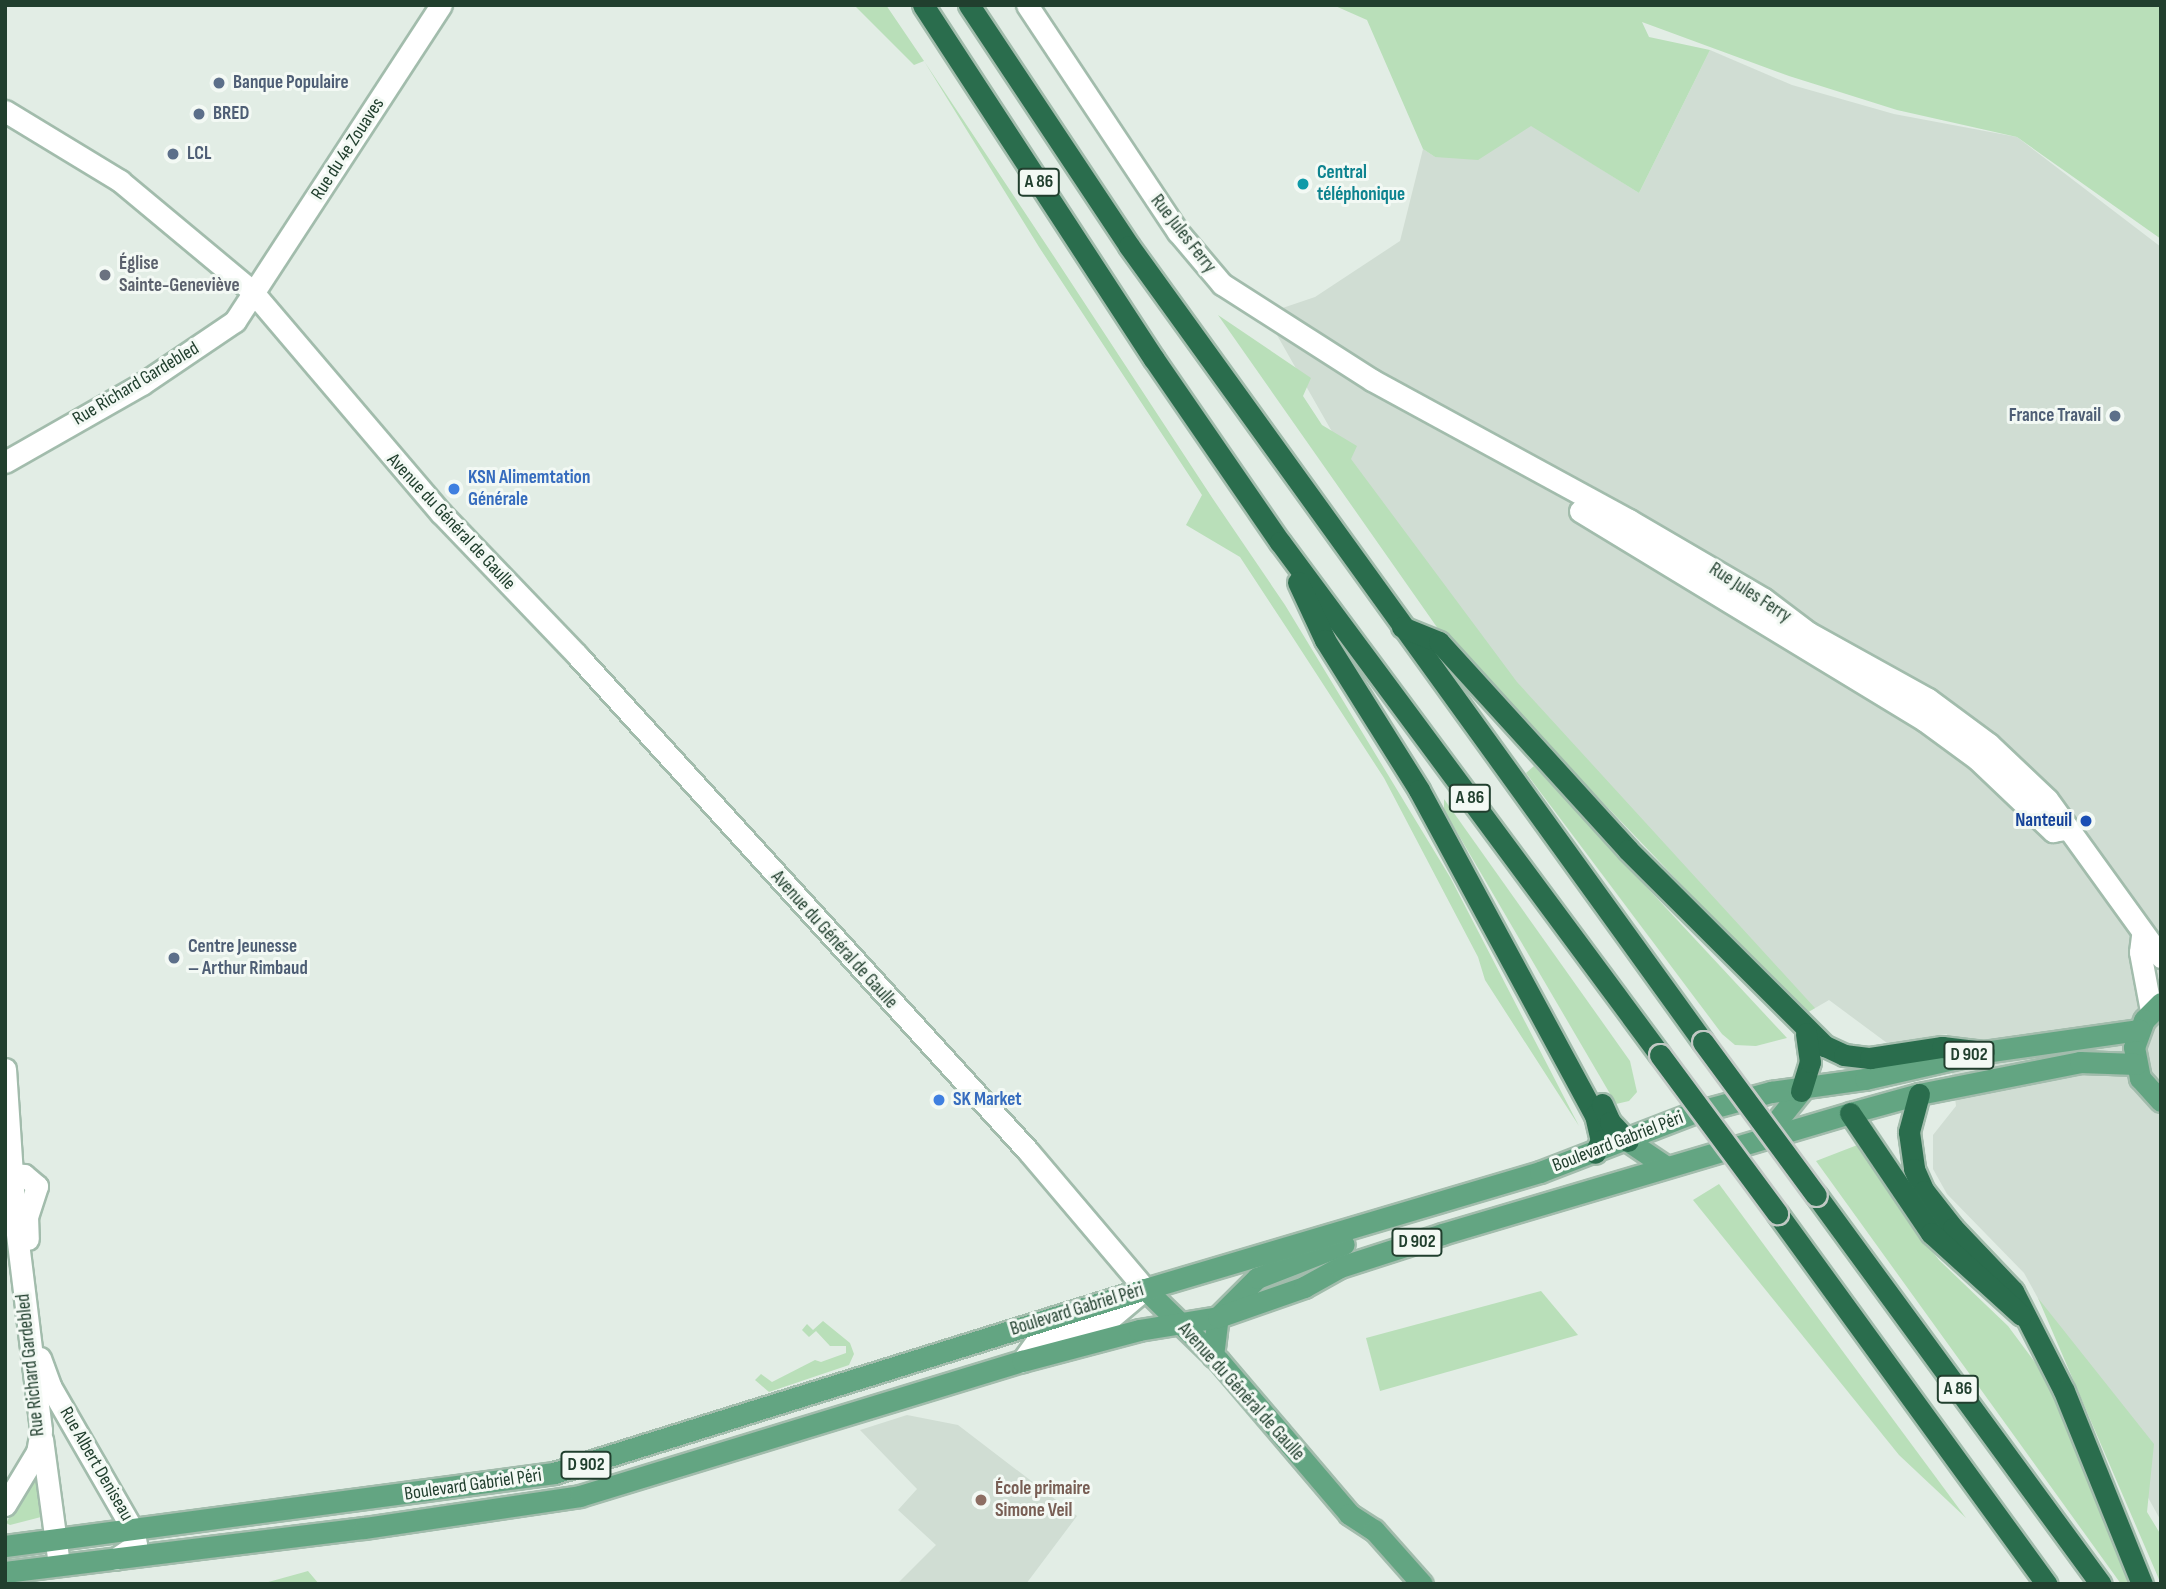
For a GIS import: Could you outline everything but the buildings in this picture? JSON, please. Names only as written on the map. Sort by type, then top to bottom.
[{"type":"highway","name":"A 86","points":[[923,5],[1154,359],[1280,542],[1777,1213],[2047,1584]]},
{"type":"highway","name":"A 86","points":[[969,5],[1129,246],[1401,626],[2101,1584]]},
{"type":"highway","points":[[1280,542],[1325,640],[1419,790],[1509,954],[1530,1002],[1595,1115],[1601,1140],[1595,1153]]},
{"type":"highway","points":[[1401,626],[1439,642],[1628,850],[1806,1033],[1844,1055],[1870,1058],[1942,1047],[1984,1052]]},
{"type":"highway","points":[[1509,954],[1541,995],[1610,1122],[1628,1141]]},
{"type":"highway","points":[[1801,1091],[1810,1062],[1806,1033]]},
{"type":"highway","points":[[1919,1094],[1910,1119],[1909,1147],[1924,1191],[2013,1291],[2064,1391],[2142,1584]]},
{"type":"highway","points":[[1850,1113],[1931,1233],[2028,1320]]},
{"type":"main road","name":"Rue du 4e Zouaves","points":[[251,290],[441,5]]},
{"type":"main road","name":"Rue Jules Ferry","points":[[1027,5],[1170,221],[1223,284],[1402,398],[1629,520],[1764,599],[1809,633],[1928,699],[2017,770],[2065,819],[2066,829],[2142,936],[2161,957]]},
{"type":"main road","name":"Avenue du Général de Gaulle","points":[[5,111],[120,181],[251,290],[441,513],[577,655],[1028,1151],[1145,1289],[1213,1356],[1349,1514],[1374,1530],[1422,1584]]},
{"type":"main road","name":"Rue Richard Gardebled","points":[[5,462],[198,347],[235,321],[251,290]]},
{"type":"main road","points":[[2142,936],[2140,953],[2156,1007],[2139,1030],[2136,1065],[2161,1108]]},
{"type":"main road","name":"Boulevard Gabriel Péri","points":[[5,1546],[134,1531],[554,1473],[1145,1289],[1492,1186],[1595,1153],[1693,1113],[1771,1092],[1801,1091],[1984,1052],[2139,1030]]},
{"type":"main road","name":"Boulevard Gabriel Péri","points":[[5,1572],[580,1496],[1022,1362],[1180,1323],[1218,1317],[1304,1287],[1340,1267],[1665,1166],[1850,1113],[1919,1094],[2080,1062],[2136,1065]]},
{"type":"main road","name":"Rue Richard Gardebled","points":[[5,1069],[12,1174],[41,1430],[37,1452],[5,1505]]},
{"type":"main road","points":[[1764,1137],[1801,1091],[1850,1113]]},
{"type":"main road","points":[[1628,1141],[1665,1166]]},
{"type":"main road","name":"Rue Richard Gardebled","points":[[12,1174],[24,1175],[37,1186],[26,1222],[40,1359]]},
{"type":"main road","points":[[1213,1356],[1218,1317],[1257,1278],[1461,1205],[1492,1186]]},
{"type":"main road","points":[[1022,1362],[1036,1342],[1108,1320],[1145,1289]]},
{"type":"main road","name":"Rue Albert Deniseau","points":[[40,1359],[50,1386],[134,1531]]},
{"type":"main road","points":[[41,1430],[59,1565]]},
{"type":"main road","points":[[115,1559],[136,1545],[134,1531]]},
{"type":"shaded area","points":[[1710,50],[1792,85],[1894,114],[2017,137],[2161,247],[2161,1521],[2024,1273],[1947,1194],[1933,1169],[1933,1135],[1956,1106],[1947,1034],[1887,1043],[1829,1000],[1805,1014],[1515,692],[1364,488],[1265,314],[1315,297],[1400,241],[1423,149],[1435,157],[1531,125],[1639,193]]},
{"type":"shaded area","name":"École primaire Simone Veil","points":[[907,1415],[958,1425],[1077,1516],[1026,1584],[897,1584],[936,1545],[898,1510],[917,1489],[860,1430]]},
{"type":"green space","points":[[854,5],[886,5],[924,61],[914,65]]},
{"type":"green space","points":[[1333,5],[2161,5],[2161,239],[2017,137],[1897,110],[1789,76],[1642,22],[1649,37],[1710,50],[1639,193],[1531,126],[1478,160],[1435,157],[1423,149],[1367,20]]},
{"type":"green space","points":[[924,61],[1285,605],[1450,877],[1579,1126],[1485,980],[1478,957],[1384,778],[1286,627],[1240,557],[1186,525],[1202,495],[1039,247]]},
{"type":"green space","points":[[1218,315],[1311,378],[1303,396],[1322,425],[1357,446],[1351,459],[1517,682],[1815,1008],[1805,1014],[1441,633]]},
{"type":"green space","points":[[1534,766],[1787,1038],[1756,1046],[1735,1045],[1722,1034],[1526,773]]},
{"type":"green space","points":[[1444,799],[1630,1061],[1637,1092],[1629,1101],[1616,1104],[1444,810]]},
{"type":"green space","points":[[1860,1144],[1899,1208],[1939,1260],[2008,1326],[2046,1377],[2129,1584],[2121,1584],[1816,1161]]},
{"type":"green space","points":[[1719,1184],[1966,1518],[1899,1455],[1693,1200]]},
{"type":"green space","points":[[1541,1291],[1578,1335],[1380,1391],[1366,1338]]},
{"type":"green space","points":[[2038,1298],[2154,1444],[2147,1512],[2161,1535],[2161,1584]]},
{"type":"green space","points":[[823,1321],[850,1343],[854,1354],[849,1365],[769,1392],[755,1380],[761,1374],[772,1382],[815,1360],[821,1362],[846,1353],[846,1346],[830,1346],[816,1331],[809,1337],[802,1330],[807,1324],[813,1330]]},
{"type":"green space","points":[[31,1481],[37,1482],[41,1517],[10,1525],[6,1523]]},
{"type":"green space","points":[[308,1571],[319,1584],[261,1584],[301,1573]]},
{"type":"place","name":"Banque Populaire","points":[[219,83]]},
{"type":"place","name":"BRED","points":[[199,114]]},
{"type":"place","name":"LCL","points":[[173,154]]},
{"type":"place","name":"Central téléphonique","points":[[1303,184]]},
{"type":"place","name":"Église Sainte-Geneviève","points":[[105,275]]},
{"type":"place","name":"France Travail","points":[[2115,416]]},
{"type":"place","name":"KSN Alimemtation Générale","points":[[454,489]]},
{"type":"place","name":"Nanteuil","points":[[2086,821]]},
{"type":"place","name":"Centre Jeunesse – Arthur Rimbaud","points":[[174,958]]},
{"type":"place","name":"SK Market","points":[[939,1100]]},
{"type":"place","name":"École primaire Simone Veil","points":[[981,1500]]}]
